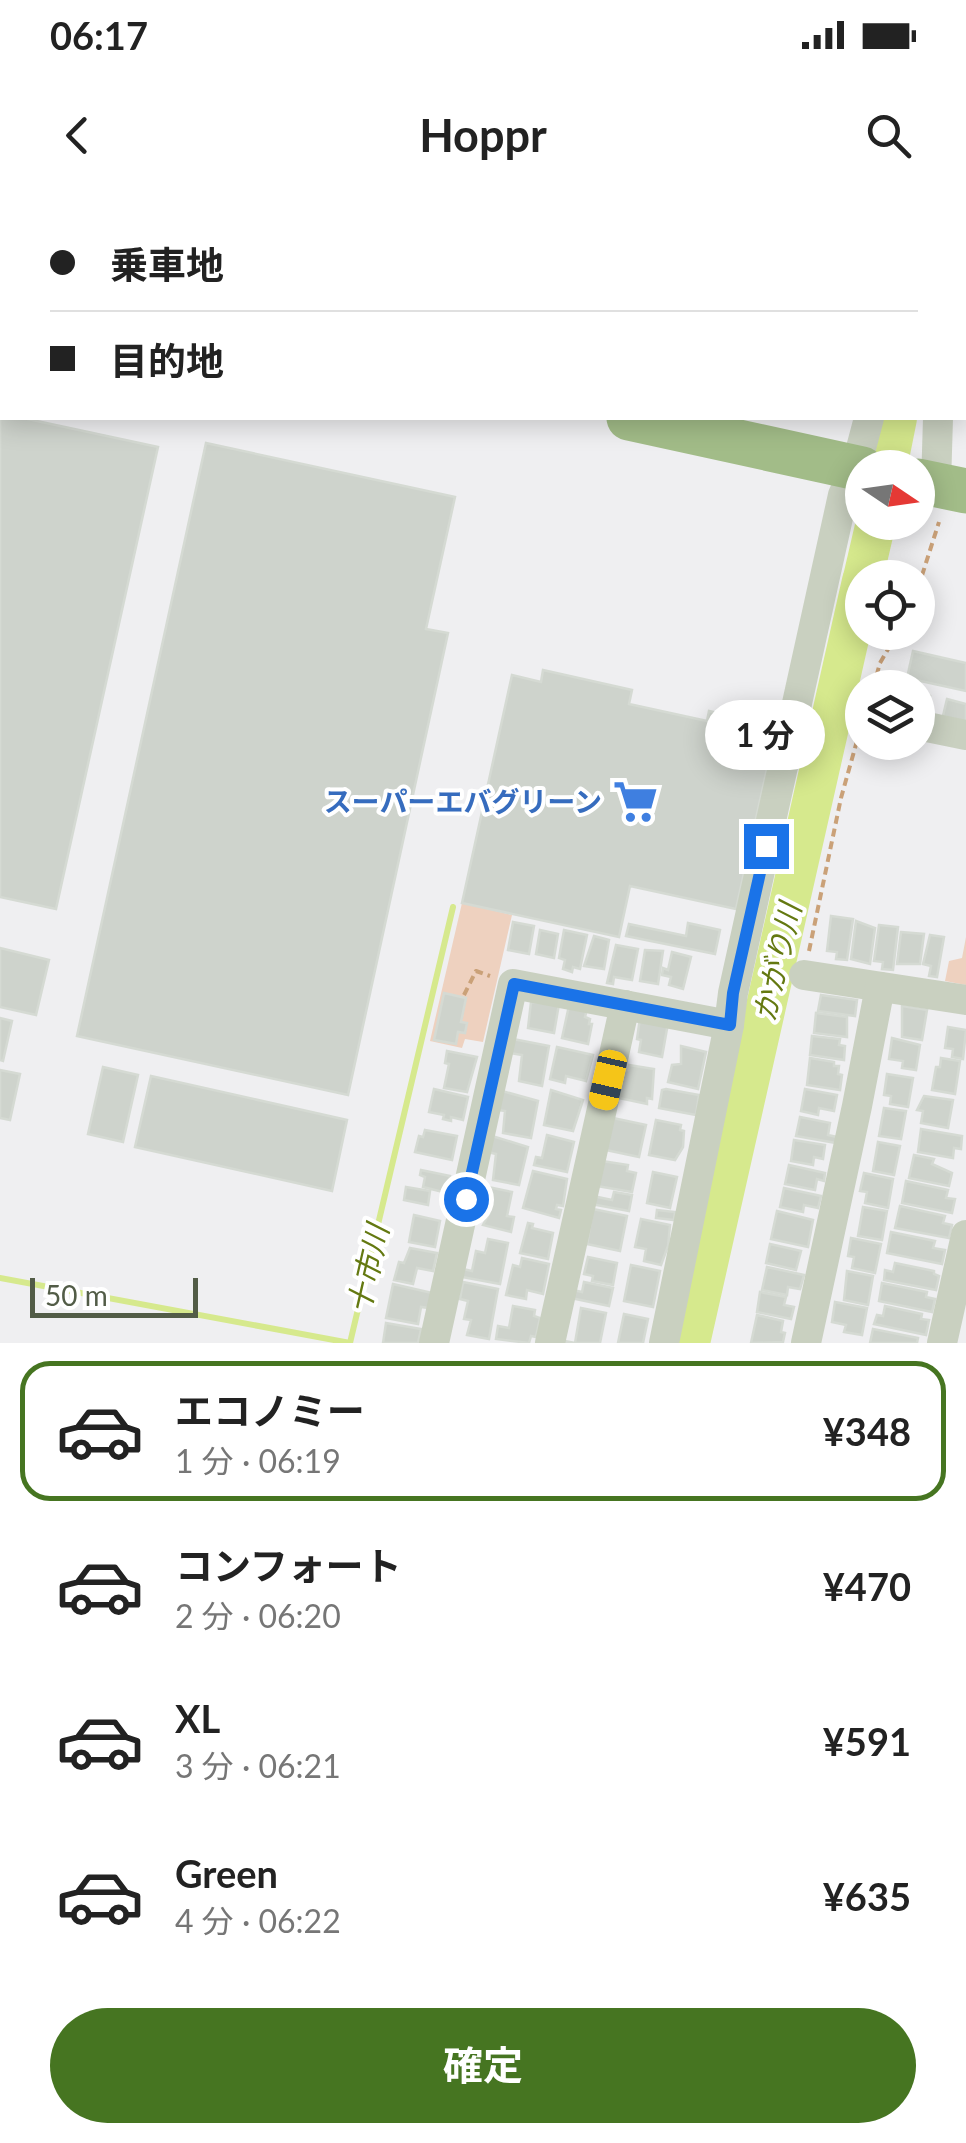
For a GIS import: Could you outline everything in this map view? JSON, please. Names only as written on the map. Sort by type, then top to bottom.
[{"type":"highway","points":[[639,420],[845,465]]},
{"type":"street","points":[[862,450],[868,420]]},
{"type":"street","points":[[936,485],[938,420]]},
{"type":"street","points":[[664,1343],[730,1025],[733,993],[845,492]]},
{"type":"street","points":[[935,728],[966,736]]},
{"type":"street","points":[[804,975],[966,1000]]},
{"type":"street","points":[[434,1343],[514,984],[730,1025]]},
{"type":"street","points":[[806,1343],[880,987]]},
{"type":"street","points":[[550,1343],[625,1005]]},
{"type":"street","points":[[942,1343],[966,1236]]},
{"type":"path","points":[[927,560],[940,523],[936,485]]},
{"type":"path","points":[[804,975],[851,760]]},
{"type":"path","points":[[464,995],[476,971],[514,984]]},
{"type":"shaded area","points":[[462,903],[512,915],[483,1042],[465,1039],[462,1048],[430,1041]]},
{"type":"shaded area","points":[[966,937],[966,985],[945,981],[949,961],[962,958]]},
{"type":"building","points":[[0,420],[32,420],[158,447],[56,909],[0,897]]},
{"type":"building","points":[[206,443],[455,497],[426,629],[448,633],[348,1095],[77,1036]]},
{"type":"building","points":[[913,651],[966,663],[966,691],[935,684],[935,670],[909,670]]},
{"type":"building","points":[[543,670],[632,690],[629,704],[707,721],[709,711],[751,720],[749,732],[774,737],[736,909],[630,886],[619,937],[462,903],[512,675],[541,682]]},
{"type":"building","points":[[947,699],[966,704],[966,726],[942,720]]},
{"type":"building","points":[[831,916],[853,919],[847,960],[836,959],[837,952],[827,951]]},
{"type":"building","points":[[856,921],[875,928],[870,964],[851,959]]},
{"type":"building","points":[[513,922],[534,926],[529,954],[508,950]]},
{"type":"building","points":[[688,923],[720,930],[715,954],[626,936],[629,924],[686,936]]},
{"type":"building","points":[[879,925],[898,927],[893,970],[882,969],[883,962],[874,961]]},
{"type":"building","points":[[540,930],[558,934],[554,958],[536,954]]},
{"type":"building","points":[[564,930],[587,935],[580,969],[573,967],[572,972],[563,969],[565,960],[559,958]]},
{"type":"building","points":[[901,932],[924,934],[920,964],[897,964]]},
{"type":"building","points":[[930,935],[944,937],[937,977],[929,976],[931,966],[923,964]]},
{"type":"building","points":[[594,936],[609,940],[604,969],[584,966]]},
{"type":"building","points":[[616,945],[638,949],[632,980],[614,977],[613,984],[607,983]]},
{"type":"building","points":[[0,948],[49,960],[36,1015],[0,1007]]},
{"type":"building","points":[[645,950],[663,951],[658,984],[640,981]]},
{"type":"building","points":[[672,952],[691,957],[683,989],[669,985],[671,977],[662,975],[663,968],[668,970]]},
{"type":"building","points":[[444,993],[466,998],[461,1022],[467,1023],[465,1033],[458,1032],[456,1044],[434,1040]]},
{"type":"building","points":[[821,995],[857,1000],[855,1016],[818,1011]]},
{"type":"building","points":[[570,1001],[588,1005],[585,1017],[592,1024],[588,1044],[562,1038]]},
{"type":"building","points":[[531,1002],[559,1004],[554,1033],[528,1028]]},
{"type":"building","points":[[902,1006],[927,1010],[922,1040],[902,1037]]},
{"type":"building","points":[[816,1013],[847,1017],[847,1037],[814,1033]]},
{"type":"building","points":[[0,1018],[12,1021],[3,1061],[0,1060]]},
{"type":"building","points":[[640,1018],[668,1023],[662,1057],[639,1052]]},
{"type":"building","points":[[948,1027],[966,1030],[963,1059],[952,1057],[953,1049],[945,1048]]},
{"type":"building","points":[[812,1036],[840,1039],[839,1045],[845,1046],[844,1060],[810,1055]]},
{"type":"building","points":[[892,1038],[920,1045],[916,1070],[902,1068],[903,1061],[889,1059]]},
{"type":"building","points":[[513,1039],[549,1046],[542,1086],[519,1081],[522,1055],[510,1053]]},
{"type":"building","points":[[681,1046],[706,1052],[698,1089],[668,1082],[672,1065],[681,1064]]},
{"type":"building","points":[[557,1047],[593,1055],[586,1081],[566,1076],[565,1083],[550,1079]]},
{"type":"building","points":[[447,1051],[477,1057],[467,1092],[444,1088],[449,1064],[445,1063]]},
{"type":"building","points":[[810,1058],[839,1066],[840,1090],[807,1085]]},
{"type":"building","points":[[941,1058],[960,1061],[955,1094],[932,1090]]},
{"type":"building","points":[[629,1065],[654,1069],[652,1099],[647,1098],[647,1104],[619,1098],[624,1070]]},
{"type":"building","points":[[103,1067],[138,1075],[123,1142],[88,1134]]},
{"type":"building","points":[[0,1070],[20,1074],[10,1120],[0,1118]]},
{"type":"building","points":[[887,1074],[913,1078],[908,1107],[890,1104],[891,1096],[884,1095]]},
{"type":"building","points":[[151,1076],[347,1120],[332,1191],[135,1147]]},
{"type":"building","points":[[434,1089],[468,1097],[463,1120],[451,1117],[451,1121],[429,1112]]},
{"type":"building","points":[[805,1089],[837,1095],[834,1111],[819,1108],[818,1115],[801,1111]]},
{"type":"building","points":[[551,1090],[583,1100],[573,1131],[544,1125]]},
{"type":"building","points":[[662,1090],[699,1095],[696,1115],[659,1108]]},
{"type":"building","points":[[502,1091],[538,1101],[531,1138],[503,1133],[505,1111],[498,1110]]},
{"type":"building","points":[[924,1096],[953,1100],[948,1128],[921,1123],[923,1111],[917,1110]]},
{"type":"building","points":[[884,1108],[906,1111],[901,1139],[879,1136]]},
{"type":"building","points":[[800,1117],[830,1123],[828,1135],[837,1137],[836,1143],[796,1136]]},
{"type":"building","points":[[613,1118],[646,1125],[639,1157],[606,1150]]},
{"type":"building","points":[[656,1120],[681,1125],[680,1130],[684,1131],[683,1147],[675,1160],[649,1155]]},
{"type":"building","points":[[921,1129],[962,1136],[961,1149],[954,1148],[953,1158],[918,1152]]},
{"type":"building","points":[[425,1130],[457,1136],[452,1160],[415,1152]]},
{"type":"building","points":[[547,1135],[574,1142],[567,1172],[534,1165],[536,1157],[542,1158]]},
{"type":"building","points":[[492,1136],[528,1147],[519,1185],[493,1180],[496,1154],[488,1152]]},
{"type":"building","points":[[794,1140],[825,1145],[823,1159],[814,1157],[813,1165],[791,1161]]},
{"type":"building","points":[[878,1142],[900,1146],[894,1175],[873,1171]]},
{"type":"building","points":[[914,1155],[934,1159],[932,1164],[952,1173],[949,1186],[909,1178]]},
{"type":"building","points":[[602,1161],[628,1165],[627,1171],[636,1173],[632,1192],[597,1186]]},
{"type":"building","points":[[789,1165],[825,1173],[824,1181],[817,1179],[815,1190],[785,1184]]},
{"type":"building","points":[[421,1170],[450,1176],[447,1193],[423,1187],[425,1177],[420,1175]]},
{"type":"building","points":[[533,1171],[567,1179],[563,1206],[557,1205],[556,1209],[561,1210],[559,1218],[523,1208]]},
{"type":"building","points":[[653,1172],[677,1177],[670,1208],[647,1203]]},
{"type":"building","points":[[864,1173],[893,1179],[888,1208],[865,1203],[867,1192],[860,1191]]},
{"type":"building","points":[[906,1181],[948,1190],[946,1198],[955,1199],[952,1213],[902,1203]]},
{"type":"building","points":[[406,1187],[430,1191],[428,1205],[404,1200]]},
{"type":"building","points":[[488,1187],[512,1192],[507,1216],[514,1217],[511,1232],[483,1225],[489,1214],[482,1213]]},
{"type":"building","points":[[784,1188],[821,1196],[818,1208],[804,1205],[803,1212],[780,1207]]},
{"type":"building","points":[[614,1192],[632,1195],[629,1211],[591,1204],[593,1196],[612,1200]]},
{"type":"building","points":[[900,1206],[945,1216],[943,1223],[952,1225],[949,1238],[895,1228]]},
{"type":"building","points":[[863,1207],[887,1211],[882,1240],[858,1236]]},
{"type":"building","points":[[593,1209],[627,1216],[620,1251],[587,1244]]},
{"type":"building","points":[[657,1210],[675,1212],[674,1220],[656,1218]]},
{"type":"building","points":[[777,1211],[813,1220],[808,1247],[771,1239]]},
{"type":"building","points":[[414,1215],[440,1221],[435,1247],[409,1242]]},
{"type":"building","points":[[641,1219],[670,1225],[661,1265],[644,1261],[646,1249],[635,1247]]},
{"type":"building","points":[[528,1223],[533,1224],[532,1228],[553,1233],[548,1259],[520,1253]]},
{"type":"building","points":[[891,1232],[935,1241],[933,1248],[945,1250],[942,1264],[887,1253]]},
{"type":"building","points":[[851,1238],[881,1244],[875,1273],[852,1268],[854,1257],[848,1256]]},
{"type":"building","points":[[488,1239],[508,1243],[500,1284],[462,1277],[463,1269],[472,1271],[476,1251],[485,1253]]},
{"type":"building","points":[[770,1244],[801,1251],[796,1270],[766,1263]]},
{"type":"building","points":[[410,1248],[437,1253],[433,1271],[417,1268],[413,1284],[394,1280],[399,1262],[404,1263]]},
{"type":"building","points":[[588,1257],[617,1263],[613,1285],[592,1281],[593,1276],[584,1274]]},
{"type":"building","points":[[522,1258],[549,1264],[543,1294],[527,1290],[526,1299],[506,1295],[513,1265],[520,1267]]},
{"type":"building","points":[[895,1263],[934,1271],[939,1276],[936,1290],[884,1280],[885,1270],[893,1272]]},
{"type":"building","points":[[631,1265],[660,1271],[653,1307],[624,1301]]},
{"type":"building","points":[[767,1267],[804,1275],[800,1289],[788,1287],[787,1295],[762,1290]]},
{"type":"building","points":[[847,1271],[873,1276],[868,1305],[844,1300]]},
{"type":"building","points":[[463,1282],[498,1289],[489,1339],[467,1335],[471,1320],[464,1319],[468,1301],[460,1299]]},
{"type":"building","points":[[584,1282],[613,1288],[609,1306],[571,1298],[573,1290],[582,1292]]},
{"type":"building","points":[[882,1283],[927,1292],[926,1297],[935,1299],[932,1312],[879,1301]]},
{"type":"building","points":[[393,1284],[432,1293],[429,1308],[421,1307],[418,1324],[386,1318]]},
{"type":"building","points":[[760,1292],[786,1297],[784,1305],[794,1307],[791,1319],[757,1312]]},
{"type":"building","points":[[835,1302],[867,1308],[862,1335],[844,1332],[846,1325],[832,1322]]},
{"type":"building","points":[[513,1306],[535,1310],[534,1316],[540,1318],[536,1337],[531,1336],[529,1343],[496,1339],[498,1326],[509,1328]]},
{"type":"building","points":[[885,1306],[922,1314],[921,1319],[929,1320],[926,1335],[874,1324],[877,1315],[883,1316]]},
{"type":"building","points":[[581,1308],[606,1313],[600,1343],[575,1343]]},
{"type":"building","points":[[624,1314],[648,1319],[643,1343],[618,1343]]},
{"type":"building","points":[[757,1315],[783,1321],[783,1342],[751,1343]]},
{"type":"building","points":[[386,1323],[421,1329],[418,1343],[383,1343]]},
{"type":"building","points":[[873,1329],[918,1338],[917,1343],[870,1343]]},
{"type":"waterway","name":"かがり川","points":[[891,450],[897,420]]},
{"type":"waterway","name":"かがり川","points":[[867,560],[872,540]]},
{"type":"waterway","name":"かがり川","points":[[690,1343],[846,650]]},
{"type":"waterway","name":"十市川","points":[[0,1278],[350,1343],[453,907]]},
{"type":"place","name":"スーパーエバグリーン","points":[[635,801]]},
{"type":"route","points":[[466,1199],[514,984],[730,1025],[733,993],[766,846]]}]
